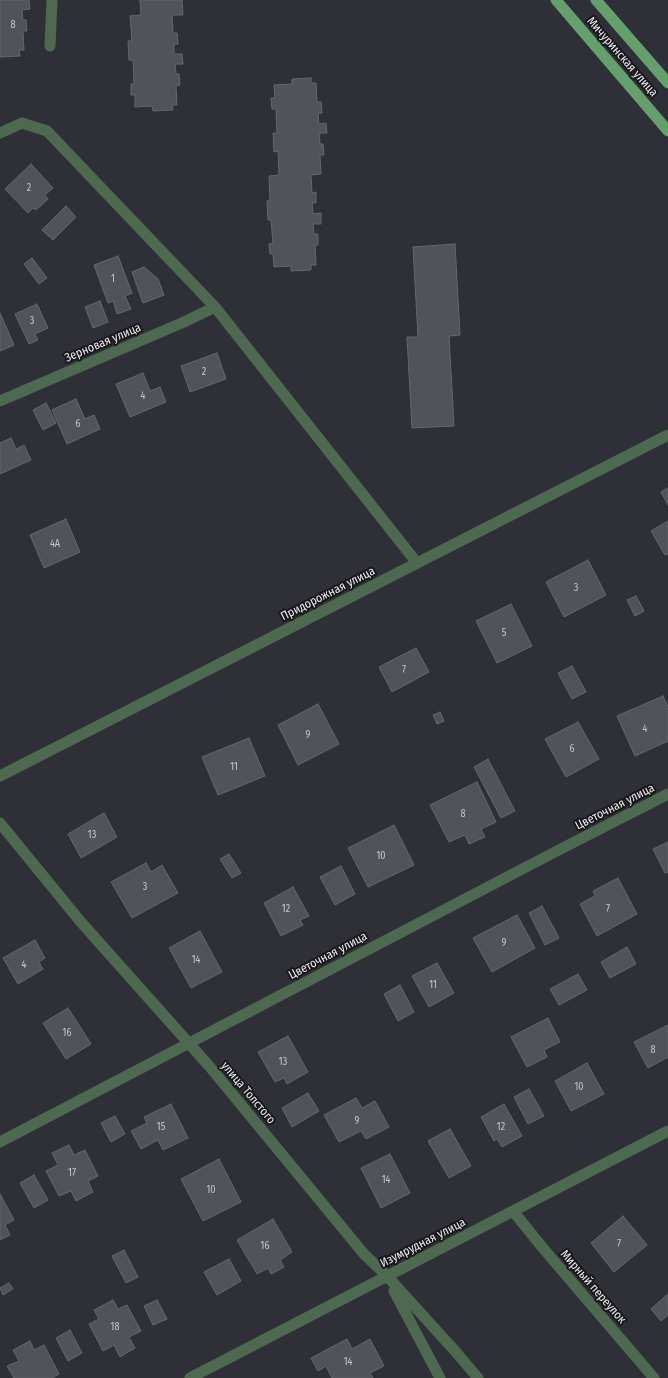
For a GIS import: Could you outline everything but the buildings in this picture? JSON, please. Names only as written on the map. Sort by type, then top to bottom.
[{"type":"main road","name":"Мичуринская улица","points":[[556,0],[668,131]]},
{"type":"main road","name":"Мичуринская улица","points":[[596,0],[668,83]]},
{"type":"street","points":[[50,46],[52,0]]},
{"type":"street","points":[[0,133],[22,123],[47,131],[215,307],[417,563]]},
{"type":"street","name":"Зерновая улица","points":[[0,401],[184,322],[215,307]]},
{"type":"street","name":"Придорожная улица","points":[[0,776],[668,435]]},
{"type":"street","name":"Цветочная улица","points":[[0,1142],[668,794]]},
{"type":"street","name":"улица Толстого","points":[[0,823],[80,921],[210,1067],[364,1254],[387,1276],[478,1378]]},
{"type":"street","name":"Изумрудная улица","points":[[190,1378],[668,1131]]},
{"type":"street","name":"Мирный переулок","points":[[513,1211],[654,1378]]},
{"type":"street","points":[[387,1276],[440,1378]]}]
